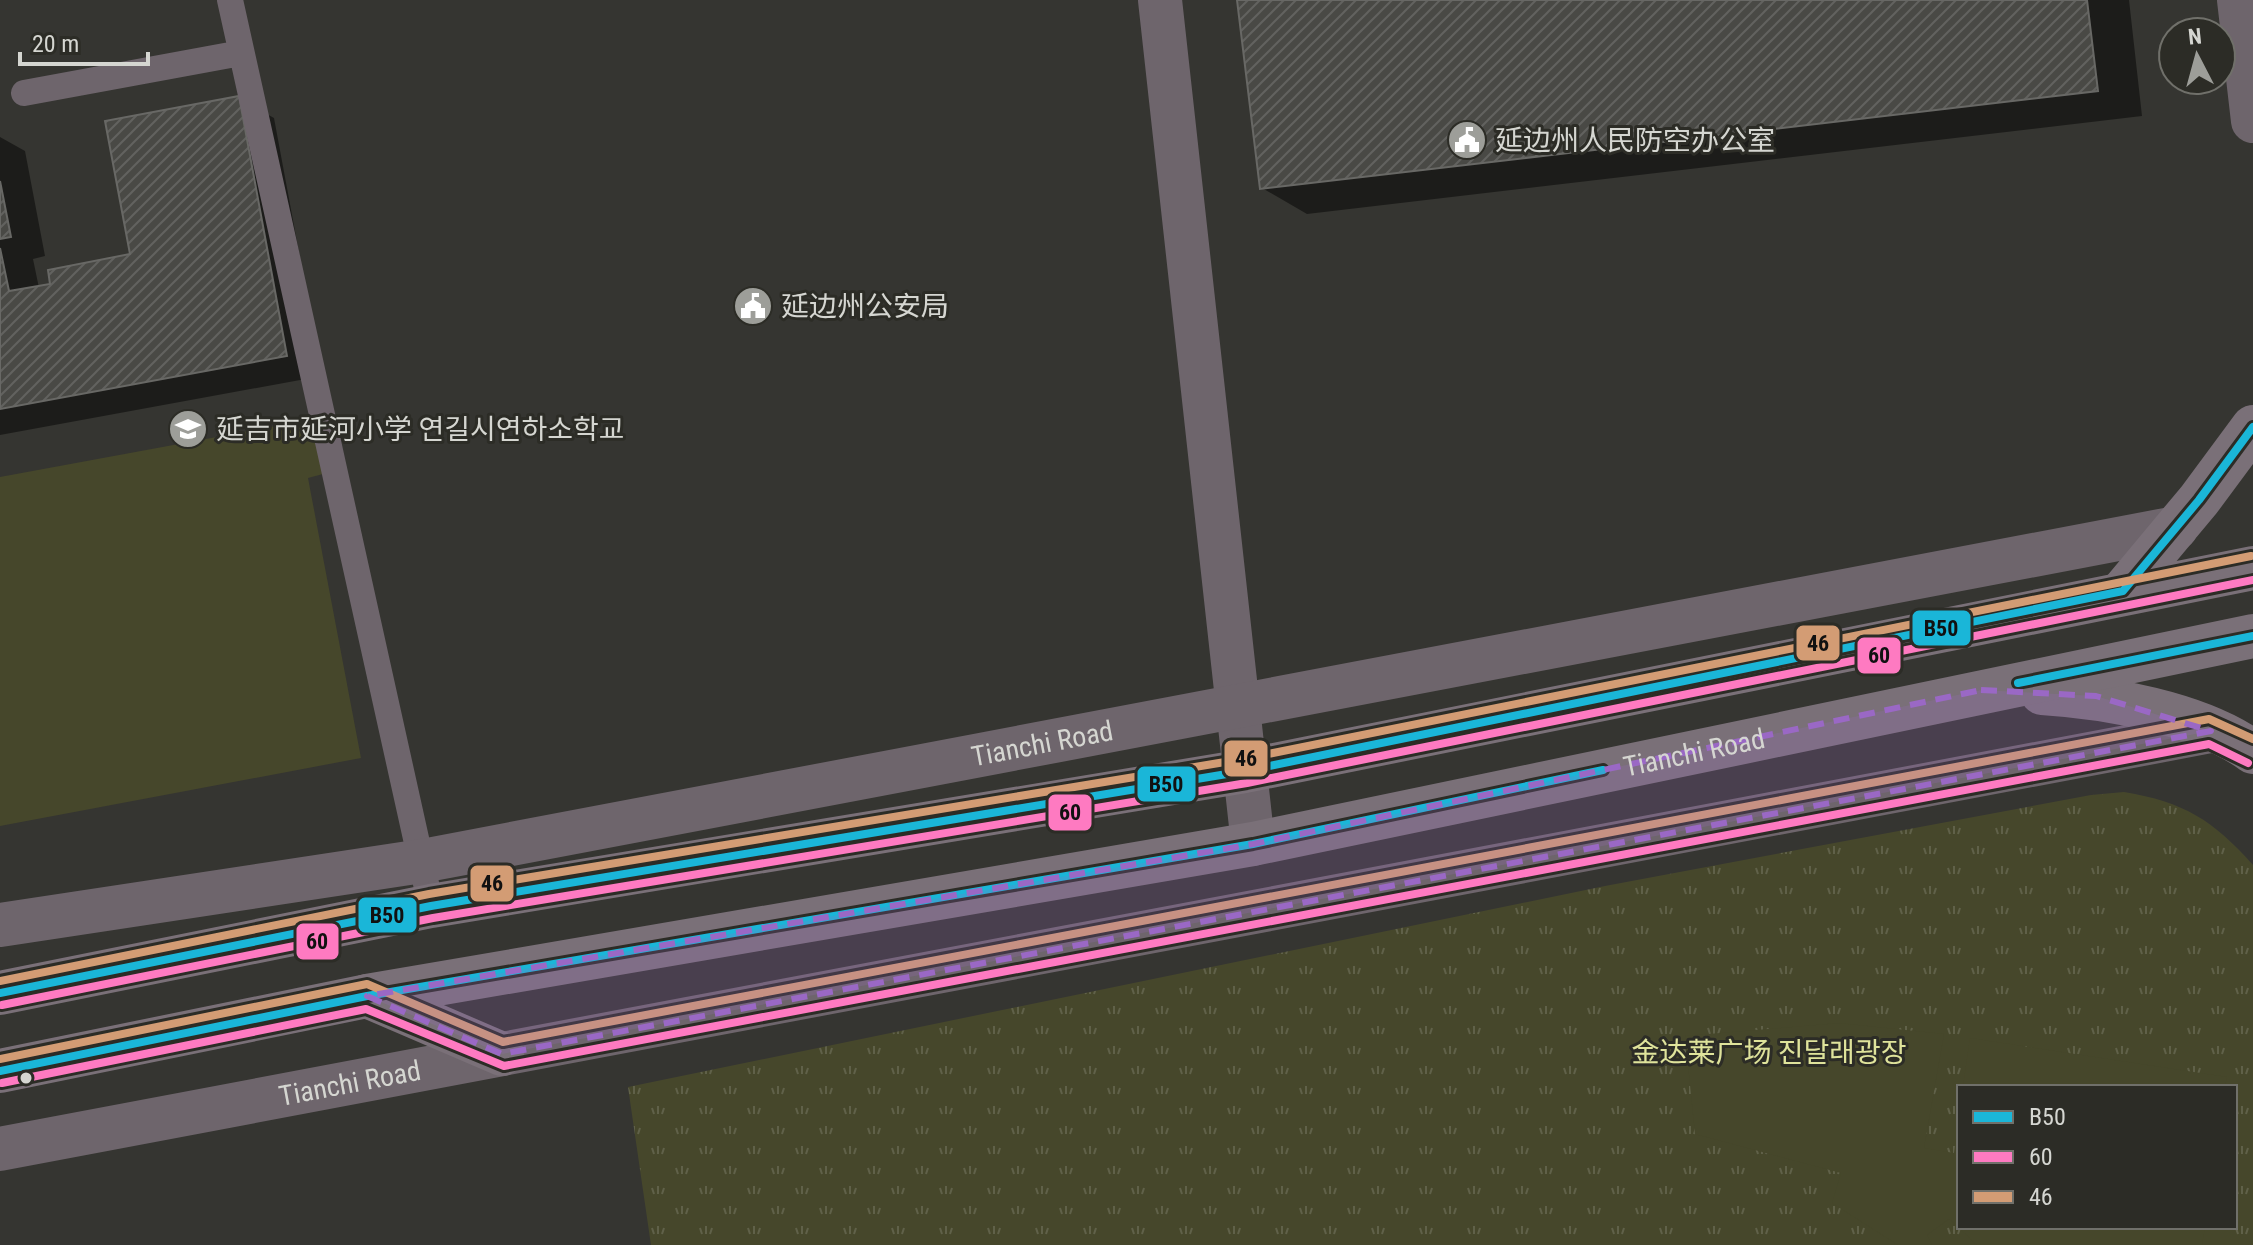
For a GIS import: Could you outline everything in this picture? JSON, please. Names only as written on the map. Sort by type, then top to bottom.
[{"type":"main road","points":[[2123,591],[2253,427]]},
{"type":"main road","points":[[0,993],[431,906],[1245,771],[2123,591],[2253,568]]},
{"type":"main road","name":"Tianchi Road","points":[[0,1071],[367,996],[1253,844],[1981,690],[2253,636]]},
{"type":"main road","points":[[1981,690],[2096,696],[2164,713],[2253,752]]},
{"type":"main road","points":[[367,996],[502,1054]]},
{"type":"street","points":[[1160,0],[1253,844]]},
{"type":"street","points":[[2239,0],[2253,121]]},
{"type":"street","name":"Tianchi Road","points":[[0,925],[422,861],[2176,528]]},
{"type":"street","name":"Tianchi Road","points":[[0,1149],[2211,731]]},
{"type":"lane","points":[[230,0],[431,906]]},
{"type":"lane","points":[[24,93],[241,53]]},
{"type":"highlighted area","points":[[1981,690],[2096,696],[2211,731],[502,1054],[367,996],[1253,844]]},
{"type":"green space","points":[[298,422],[300,428],[314,426],[323,474],[308,478],[361,758],[0,826],[0,477]]},
{"type":"green space","name":"金达莱广场 진달래광장","points":[[2124,792],[2145,796],[2196,815],[2224,836],[2253,865],[2253,1245],[651,1245],[628,1087],[1605,886],[2091,795]]},
{"type":"green space","points":[[1839,1023],[1944,1034],[1924,1148],[1954,1153],[1957,1131],[1957,1226],[1949,1219],[1927,1235],[1932,1245],[1898,1245],[1832,1203],[1841,1173],[1695,1134],[1685,1036]]},
{"type":"green space","points":[[1970,1038],[2227,1077],[2225,1085],[1963,1085]]},
{"type":"green space","points":[[1960,1229],[2205,1229],[2202,1245],[1977,1245]]},
{"type":"building","name":"延边州人民防空办公室","points":[[1237,0],[2087,0],[2098,91],[1260,189]]},
{"type":"building","points":[[239,96],[287,356],[0,409],[0,248],[9,291],[50,284],[48,270],[130,254],[105,121]]},
{"type":"building","points":[[0,181],[11,237],[0,239]]},
{"type":"transit line","name":"B50","points":[[0,993],[431,906],[1245,771],[2123,591],[2199,500],[2253,427]]},
{"type":"transit line","name":"46","points":[[0,981],[429,894],[1243,759],[2251,556]]},
{"type":"transit line","name":"60","points":[[2,1005],[433,918],[1247,783],[2253,580]]},
{"type":"transit line","name":"B50","points":[[2018,683],[2253,636]]},
{"type":"transit line","name":"46","points":[[0,1059],[367,984],[503,1042],[2209,719],[2253,739]]},
{"type":"transit line","name":"60","points":[[2,1083],[366,1009],[504,1066],[2209,744],[2248,763]]},
{"type":"transit line","name":"B50","points":[[0,1071],[367,996],[1253,844],[1603,770]]},
{"type":"place","name":"延边州人民防空办公室","points":[[1467,140]]},
{"type":"place","name":"延边州公安局","points":[[753,306]]},
{"type":"place","name":"延吉市延河小学 연길시연하소학교","points":[[188,429]]}]
